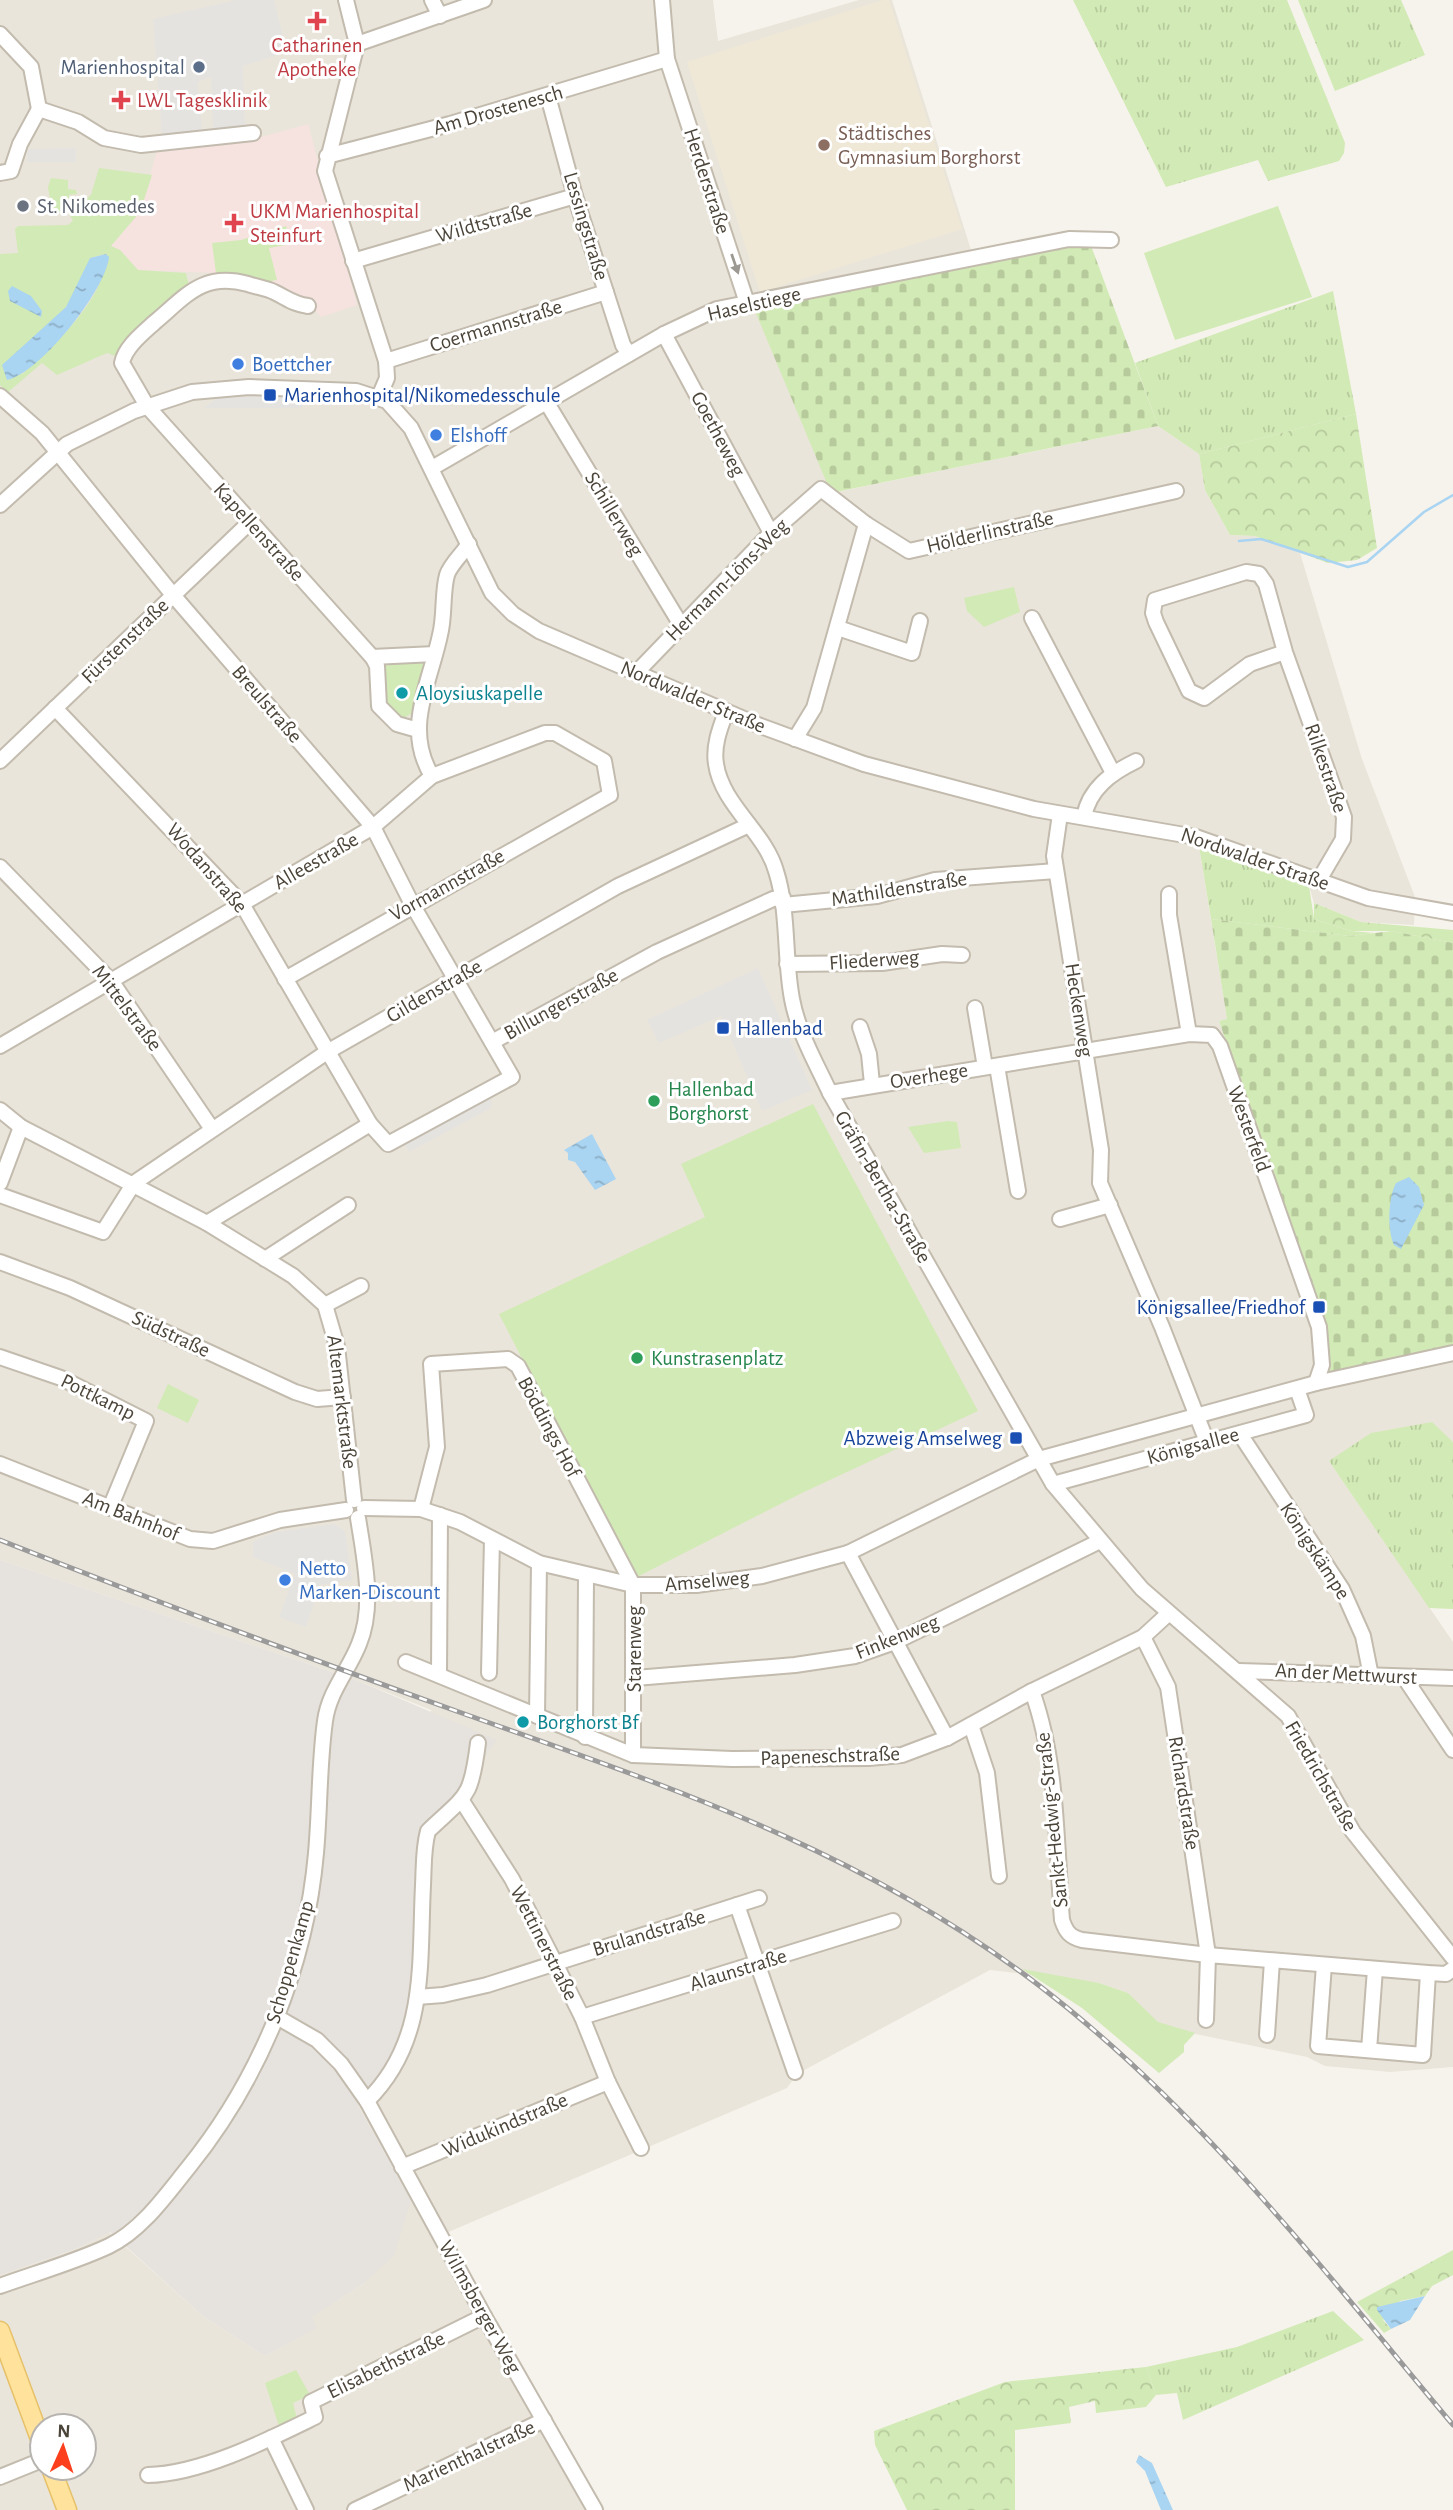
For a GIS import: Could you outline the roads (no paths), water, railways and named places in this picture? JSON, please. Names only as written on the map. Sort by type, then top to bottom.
[{"type":"main road","points":[[0,2331],[30,2412]]},
{"type":"main road","points":[[56,2482],[67,2510]]},
{"type":"street","points":[[0,505],[57,451],[147,406],[216,388],[356,391],[379,397],[387,378],[386,360],[352,261],[326,171],[327,156],[356,44],[346,0]]},
{"type":"street","points":[[432,0],[440,16]]},
{"type":"street","points":[[356,44],[484,0]]},
{"type":"street","name":"Herderstraße","points":[[662,0],[667,59],[747,303]]},
{"type":"street","points":[[0,34],[31,67],[39,109],[20,144],[11,171],[0,173]]},
{"type":"street","name":"Am Drostenesch","points":[[327,156],[548,96],[667,59]]},
{"type":"street","name":"Lessingstraße","points":[[548,96],[575,196],[629,354]]},
{"type":"street","points":[[39,109],[78,122],[104,138],[141,145],[253,133]]},
{"type":"street","name":"Wildtstraße","points":[[352,261],[575,196]]},
{"type":"street","name":"Haselstiege","points":[[432,468],[664,334],[717,309],[1069,239],[1111,240]]},
{"type":"street","name":"Kapellenstraße","points":[[308,306],[289,303],[273,291],[240,282],[209,280],[140,336],[124,356],[125,372],[147,406],[372,657]]},
{"type":"street","name":"Coermannstraße","points":[[386,360],[606,292]]},
{"type":"street","name":"Goetheweg","points":[[664,334],[771,533]]},
{"type":"street","name":"Breulstraße","points":[[0,397],[42,433],[173,595],[373,827],[412,904],[492,1042]]},
{"type":"street","name":"Nordwalder Straße","points":[[379,397],[396,407],[411,428],[492,593],[513,614],[539,631],[726,712],[887,771],[1060,814],[1196,836],[1394,904],[1453,913]]},
{"type":"street","name":"Schillerweg","points":[[547,403],[681,625]]},
{"type":"street","name":"Hermann-Löns-Weg","points":[[636,673],[771,533],[821,489]]},
{"type":"street","name":"Hölderlinstraße","points":[[821,489],[866,524],[909,551],[1176,491]]},
{"type":"street","name":"Fürstenstraße","points":[[0,761],[250,522]]},
{"type":"street","points":[[795,739],[814,708],[866,524]]},
{"type":"street","points":[[432,776],[424,763],[418,715],[440,634],[447,574],[469,544]]},
{"type":"street","name":"Rilkestraße","points":[[1285,652],[1250,664],[1204,698],[1197,696],[1189,691],[1156,622],[1153,613],[1155,600],[1245,572],[1259,574],[1266,584],[1285,652],[1344,817],[1343,839],[1319,880]]},
{"type":"street","points":[[1032,618],[1113,772]]},
{"type":"street","points":[[838,628],[912,653],[920,621]]},
{"type":"street","points":[[418,730],[397,724],[379,706],[377,666],[372,657],[435,654]]},
{"type":"street","name":"Wodanstraße","points":[[55,708],[242,904],[327,1052]]},
{"type":"street","name":"Gräfin-Bertha-Straße","points":[[726,712],[716,740],[716,763],[721,782],[776,869],[783,901],[792,1002],[830,1093],[1053,1484],[1100,1541],[1168,1614]]},
{"type":"street","name":"Alleestraße","points":[[0,1046],[373,827],[432,776],[545,733],[555,733],[604,761],[610,795]]},
{"type":"street","points":[[1084,817],[1092,794],[1113,772],[1136,761]]},
{"type":"street","name":"Vormannstraße","points":[[285,979],[412,904],[610,795]]},
{"type":"street","name":"Heckenweg","points":[[1060,814],[1054,856],[1101,1150],[1100,1183],[1200,1417],[1207,1442]]},
{"type":"street","name":"Gildenstraße","points":[[134,1183],[327,1052],[618,886],[749,825]]},
{"type":"street","name":"Mittelstraße","points":[[0,867],[112,982],[212,1129]]},
{"type":"street","name":"Mathildenstraße","points":[[783,901],[877,896],[935,880],[1056,871]]},
{"type":"street","points":[[1169,894],[1169,915],[1189,1034]]},
{"type":"street","name":"Billungerstraße","points":[[327,1052],[370,1124],[388,1144],[512,1077],[492,1042],[657,952],[773,899],[783,901]]},
{"type":"street","name":"Fliederweg","points":[[787,964],[882,963],[942,954],[962,955]]},
{"type":"street","name":"Overhege","points":[[975,1008],[991,1067]]},
{"type":"street","name":"Overhege","points":[[860,1027],[869,1054],[872,1084]]},
{"type":"street","name":"Overhege","points":[[830,1093],[1189,1034]]},
{"type":"street","name":"Westerfeld","points":[[1189,1034],[1212,1035],[1220,1046],[1319,1327],[1322,1365],[1316,1383]]},
{"type":"street","points":[[991,1067],[1018,1191]]},
{"type":"street","name":"Altemarktstraße","points":[[0,1110],[21,1127],[134,1183],[206,1223],[293,1276],[325,1305],[337,1346],[366,1581],[365,1619],[361,1640]]},
{"type":"street","points":[[206,1223],[370,1124]]},
{"type":"street","points":[[0,1183],[4,1160],[21,1127]]},
{"type":"street","points":[[0,1195],[103,1232],[134,1183]]},
{"type":"street","points":[[265,1259],[348,1205]]},
{"type":"street","points":[[1060,1219],[1110,1205]]},
{"type":"street","name":"Südstraße","points":[[0,1262],[71,1288],[295,1392],[317,1399],[343,1397]]},
{"type":"street","name":"Altemarktstraße","points":[[325,1305],[361,1286]]},
{"type":"street","name":"Königsallee","points":[[1039,1459],[1316,1383],[1453,1353]]},
{"type":"street","name":"Pottkamp","points":[[0,1357],[61,1378],[146,1420],[110,1508]]},
{"type":"street","name":"Böddings Hof","points":[[421,1509],[436,1447],[431,1364],[495,1357],[508,1359],[517,1366],[633,1585]]},
{"type":"street","name":"Königsallee","points":[[1053,1484],[1306,1415],[1297,1389]]},
{"type":"street","name":"Königskämpe","points":[[1240,1434],[1342,1589],[1363,1636],[1371,1676]]},
{"type":"street","name":"Amselweg","points":[[356,1509],[421,1509],[440,1515],[539,1563],[586,1576],[633,1585],[696,1585],[762,1576],[848,1553],[1039,1459]]},
{"type":"street","name":"Am Bahnhof","points":[[0,1464],[171,1534],[213,1541],[281,1520],[356,1509]]},
{"type":"street","points":[[439,1675],[440,1515]]},
{"type":"street","points":[[489,1673],[492,1539]]},
{"type":"street","name":"Finkenweg","points":[[635,1678],[795,1665],[855,1656],[895,1642],[1100,1541]]},
{"type":"street","points":[[848,1553],[947,1738]]},
{"type":"street","points":[[537,1716],[539,1563]]},
{"type":"street","points":[[585,1737],[586,1576]]},
{"type":"street","name":"Starenweg","points":[[632,1755],[635,1678],[633,1585]]},
{"type":"street","name":"Papeneschstraße","points":[[406,1662],[632,1755],[732,1759],[869,1758],[902,1755],[947,1738],[1032,1691],[1143,1637],[1168,1614]]},
{"type":"street","name":"Friedrichstraße","points":[[1168,1614],[1239,1671],[1297,1727],[1353,1832],[1453,1958]]},
{"type":"street","name":"Richardstraße","points":[[1143,1637],[1168,1687],[1208,1955],[1206,2020]]},
{"type":"street","name":"Schoppenkamp","points":[[0,2286],[111,2245],[138,2225],[203,2149],[243,2088],[277,2017],[310,1902],[325,1720],[339,1680],[361,1640]]},
{"type":"street","name":"An der Mettwurst","points":[[1239,1671],[1453,1678]]},
{"type":"street","points":[[1404,1677],[1453,1750]]},
{"type":"street","name":"Sankt-Hedwig-Straße","points":[[1032,1691],[1042,1719],[1051,1777],[1065,1930],[1072,1937],[1082,1940],[1208,1955]]},
{"type":"street","points":[[971,1725],[987,1773],[999,1876]]},
{"type":"street","points":[[367,2101],[387,2082],[406,2048],[415,2018],[428,1831],[462,1801],[473,1784],[478,1743]]},
{"type":"street","name":"Wettinerstraße","points":[[462,1801],[512,1879],[582,2017],[608,2082],[641,2148]]},
{"type":"street","name":"Brulandstraße","points":[[417,1997],[462,1992],[759,1898]]},
{"type":"street","points":[[737,1905],[795,2072]]},
{"type":"street","name":"Alaunstraße","points":[[582,2017],[893,1921]]},
{"type":"street","points":[[1208,1955],[1428,1973],[1446,1974],[1453,1969]]},
{"type":"street","points":[[1267,2035],[1272,1961]]},
{"type":"street","points":[[1324,1965],[1318,2046],[1423,2055],[1428,1973]]},
{"type":"street","points":[[1369,2050],[1375,1969]]},
{"type":"street","name":"Wilmsberger Weg","points":[[277,2017],[317,2040],[341,2064],[367,2101],[484,2316],[595,2510]]},
{"type":"street","name":"Widukindstraße","points":[[402,2167],[608,2082]]},
{"type":"street","name":"Elisabethstraße","points":[[148,2474],[171,2474],[271,2438],[315,2417],[311,2402],[484,2316]]},
{"type":"street","name":"Marienthalstraße","points":[[355,2510],[385,2504],[544,2420]]},
{"type":"street","points":[[271,2438],[306,2510]]},
{"type":"street","points":[[0,2477],[28,2466]]},
{"type":"water","points":[[106,254],[109,257],[105,272],[69,329],[36,363],[7,380],[2,365],[66,307],[90,258]]},
{"type":"water","points":[[12,286],[31,296],[42,311],[41,317],[10,301],[8,291]]},
{"type":"water","points":[[592,1134],[616,1179],[595,1190],[575,1162],[568,1160],[568,1153],[564,1150]]},
{"type":"water","points":[[1409,1177],[1419,1187],[1424,1205],[1401,1249],[1394,1245],[1392,1239],[1390,1205],[1396,1183]]},
{"type":"water","points":[[1425,2296],[1410,2320],[1391,2329],[1377,2310],[1377,2307]]},
{"type":"water","points":[[1139,2455],[1152,2463],[1173,2510],[1161,2510],[1145,2471],[1136,2462]]},
{"type":"waterway","points":[[1239,541],[1261,539],[1348,567],[1367,562],[1424,512],[1453,495]]},
{"type":"railway","points":[[0,1540],[286,1649],[688,1796],[833,1859],[904,1896],[973,1939],[1041,1987],[1155,2086],[1259,2194],[1453,2425]]},
{"type":"place","name":"Catharinen Apotheke","points":[[317,21]]},
{"type":"place","name":"Marienhospital","points":[[199,67]]},
{"type":"place","name":"LWL Tagesklinik","points":[[121,100]]},
{"type":"place","name":"Städtisches Gymnasium Borghorst","points":[[824,145]]},
{"type":"place","name":"St. Nikomedes","points":[[23,206]]},
{"type":"place","name":"UKM Marienhospital Steinfurt","points":[[234,223]]},
{"type":"place","name":"Boettcher","points":[[238,364]]},
{"type":"place","name":"Marienhospital/Nikomedesschule","points":[[270,395]]},
{"type":"place","name":"Elshoff","points":[[436,435]]},
{"type":"place","name":"Aloysiuskapelle","points":[[402,693]]},
{"type":"place","name":"Hallenbad","points":[[723,1028]]},
{"type":"place","name":"Hallenbad Borghorst","points":[[654,1101]]},
{"type":"place","name":"Königsallee/Friedhof","points":[[1319,1307]]},
{"type":"place","name":"Kunstrasenplatz","points":[[637,1358]]},
{"type":"place","name":"Abzweig Amselweg","points":[[1016,1438]]},
{"type":"place","name":"Netto Marken-Discount","points":[[285,1580]]},
{"type":"place","name":"Borghorst Bf","points":[[523,1722]]}]
